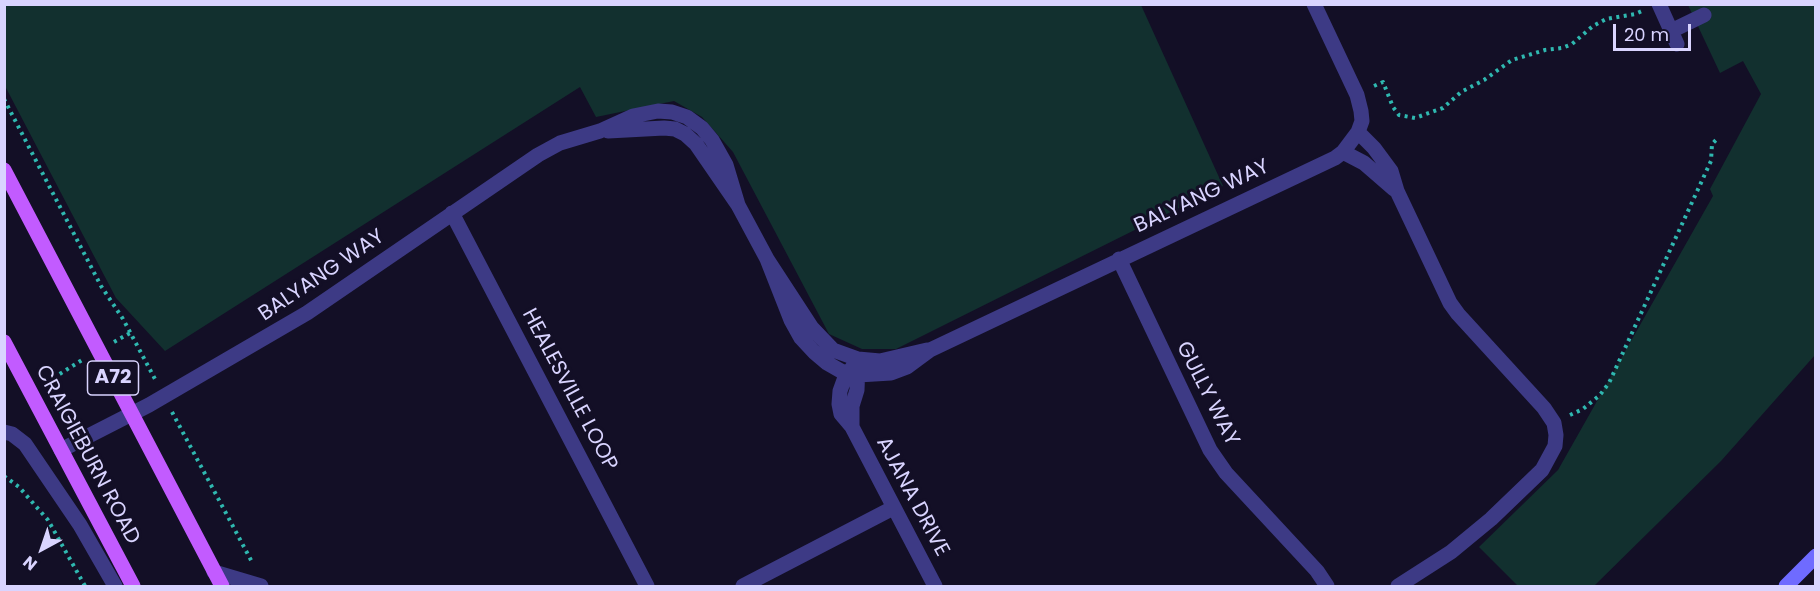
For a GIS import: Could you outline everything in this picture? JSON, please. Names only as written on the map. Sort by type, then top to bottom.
[{"type":"main road","name":"A72","points":[[4,170],[222,586]]},
{"type":"main road","name":"CRAIGIEBURN ROAD","points":[[4,342],[133,586]]},
{"type":"main road","points":[[1786,586],[1815,556]]},
{"type":"street","points":[[1314,4],[1357,95],[1362,122],[1358,132],[1374,148],[1391,171],[1397,191],[1450,303],[1544,408],[1554,423],[1556,435],[1556,446],[1542,470],[1472,537],[1398,586]]},
{"type":"street","points":[[1652,7],[1674,37],[1704,15]]},
{"type":"street","name":"BALYANG WAY","points":[[61,450],[164,396],[307,313],[538,155],[560,143],[600,131],[675,129],[696,144],[738,206],[767,259],[812,328],[833,350],[858,358],[880,361],[930,350]]},
{"type":"street","name":"BALYANG WAY","points":[[767,259],[791,320],[801,338],[814,352],[827,363],[853,374],[891,373],[907,367],[930,350],[1335,158],[1343,152],[1358,132]]},
{"type":"street","points":[[1343,152],[1364,162],[1397,191]]},
{"type":"street","name":"HEALESVILLE LOOP","points":[[452,213],[647,586]]},
{"type":"street","name":"GULLY WAY","points":[[1119,259],[1216,461],[1317,571],[1327,586]]},
{"type":"street","name":"AJANA DRIVE","points":[[858,358],[853,374],[857,390],[852,406],[852,428],[935,586]]},
{"type":"street","points":[[4,432],[12,434],[25,444],[80,525],[115,586]]},
{"type":"street","points":[[743,586],[893,508]]},
{"type":"street","points":[[214,572],[261,586]]},
{"type":"path","points":[[1357,95],[1383,82],[1399,115],[1415,118],[1443,108],[1461,92],[1484,80],[1512,60],[1545,50],[1562,48],[1572,44],[1593,26],[1606,19],[1635,14],[1652,7]]},
{"type":"path","points":[[4,99],[101,286],[130,333],[255,567]]},
{"type":"path","points":[[1554,423],[1583,409],[1610,383],[1711,161],[1712,144],[1717,139]]},
{"type":"path","points":[[31,392],[130,333]]},
{"type":"path","points":[[4,476],[19,487],[48,520],[85,586]]},
{"type":"green space","points":[[4,5],[1141,5],[1223,186],[896,349],[862,349],[829,334],[733,152],[702,117],[674,101],[596,117],[580,87],[165,351],[116,298],[5,86]]},
{"type":"green space","points":[[1688,5],[1815,5],[1815,355],[1721,461],[1594,586],[1518,586],[1479,547],[1558,470],[1713,196],[1710,189],[1761,94],[1743,61],[1720,73]]}]
